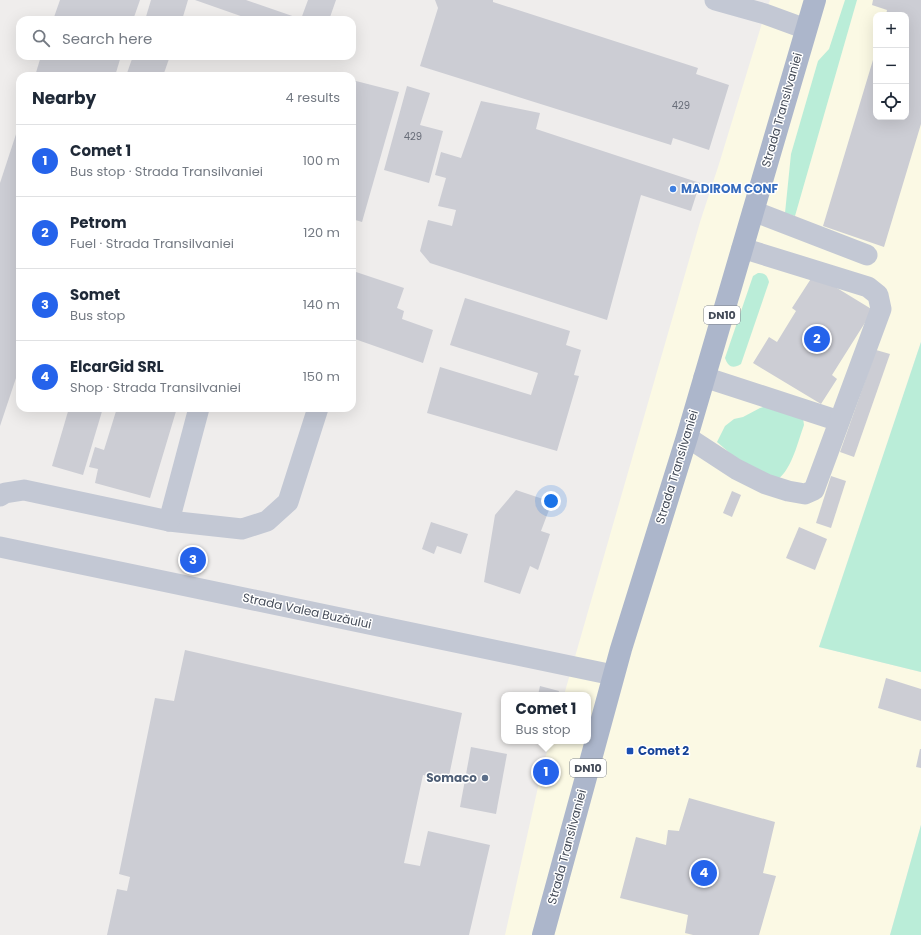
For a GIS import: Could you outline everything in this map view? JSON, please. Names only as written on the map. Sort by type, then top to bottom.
[{"type":"main road","name":"Strada Transilvaniei","points":[[543,935],[613,675],[687,437],[815,0]]},
{"type":"street","points":[[715,0],[765,14],[806,29]]},
{"type":"street","points":[[753,211],[867,255]]},
{"type":"street","points":[[687,437],[736,469],[766,484],[788,491],[805,494],[814,490],[820,478],[839,421],[881,309],[878,295],[868,287],[742,248]]},
{"type":"street","points":[[704,377],[839,421]]},
{"type":"street","points":[[169,521],[198,412]]},
{"type":"street","points":[[0,496],[5,493],[24,490],[169,521],[242,529],[267,521],[288,502],[317,412]]},
{"type":"street","name":"Strada Valea Buzăului","points":[[0,547],[613,675]]},
{"type":"shaded area","points":[[770,0],[921,0],[921,342],[819,647],[921,672],[921,825],[890,935],[505,935],[540,778],[549,744],[591,744],[591,692],[565,692],[700,222]]},
{"type":"green space","points":[[845,0],[857,0],[795,216],[785,213],[791,154],[818,61],[829,49]]},
{"type":"green space","points":[[758,273],[765,275],[769,282],[741,364],[733,367],[729,365],[725,358],[753,276]]},
{"type":"green space","points":[[921,342],[921,672],[819,647]]},
{"type":"green space","points":[[767,406],[803,418],[804,425],[791,462],[778,479],[745,466],[717,442],[725,426],[734,419],[743,417]]},
{"type":"green space","points":[[921,825],[921,935],[890,935]]},
{"type":"building","points":[[60,0],[140,0],[134,16],[54,16]]},
{"type":"building","points":[[151,0],[188,0],[183,16],[146,16]]},
{"type":"building","points":[[195,0],[246,0],[292,16],[241,16]]},
{"type":"building","points":[[308,0],[336,0],[330,16],[302,16]]},
{"type":"building","points":[[435,0],[493,0],[493,2],[698,68],[696,74],[729,85],[709,150],[673,138],[671,145],[420,66],[438,8]]},
{"type":"building","points":[[873,0],[921,0],[921,124],[884,247],[823,226],[873,60],[873,120],[909,120],[909,12],[887,12],[887,10],[872,5]]},
{"type":"building","points":[[40,60],[120,60],[116,72],[36,72]]},
{"type":"building","points":[[132,60],[169,60],[164,72],[127,72]]},
{"type":"building","points":[[356,81],[399,92],[362,222],[356,220]]},
{"type":"building","points":[[407,86],[430,93],[420,125],[443,131],[429,183],[384,170]]},
{"type":"building","points":[[481,101],[540,113],[536,129],[700,183],[691,211],[641,195],[607,320],[430,263],[420,251],[428,220],[452,226],[456,210],[438,206],[446,178],[435,175],[441,152],[461,158]]},
{"type":"building","points":[[16,134],[16,378],[0,426],[0,183]]},
{"type":"building","points":[[356,272],[404,288],[397,308],[404,311],[402,319],[433,330],[423,363],[356,339]]},
{"type":"building","points":[[814,274],[873,310],[832,375],[837,379],[821,404],[753,363],[769,337],[777,342],[796,311],[792,308]]},
{"type":"building","points":[[465,298],[570,331],[566,345],[581,350],[574,375],[579,376],[557,451],[427,413],[440,367],[531,395],[538,373],[450,345]]},
{"type":"building","points":[[876,350],[890,354],[854,457],[840,452]]},
{"type":"building","points":[[68,412],[102,412],[83,475],[52,466]]},
{"type":"building","points":[[116,412],[176,412],[150,498],[95,483],[98,469],[89,467],[95,447],[104,450]]},
{"type":"building","points":[[831,476],[846,481],[831,528],[816,523]]},
{"type":"building","points":[[516,490],[552,502],[541,531],[550,534],[538,570],[530,566],[520,594],[484,582],[495,515]]},
{"type":"building","points":[[732,491],[741,495],[732,517],[723,513]]},
{"type":"building","points":[[431,522],[468,534],[461,554],[437,546],[434,554],[422,549]]},
{"type":"building","points":[[799,527],[827,539],[815,570],[786,558]]},
{"type":"building","points":[[185,650],[462,713],[448,781],[423,775],[404,863],[420,866],[428,831],[490,845],[469,935],[107,935],[117,889],[127,891],[130,877],[119,874],[155,698],[174,701]]},
{"type":"building","points":[[886,678],[921,689],[921,721],[878,708]]},
{"type":"building","points":[[540,686],[559,691],[559,692],[539,692]]},
{"type":"building","points":[[471,747],[507,754],[496,814],[460,807]]},
{"type":"building","points":[[921,749],[921,768],[916,767]]},
{"type":"building","points":[[689,798],[775,822],[763,873],[776,876],[759,935],[693,935],[685,933],[688,915],[620,898],[636,837],[666,845],[668,830],[679,831]]},
{"type":"place","name":"MADIROM CONF","points":[[673,189]]},
{"type":"place","name":"Petrom","points":[[817,339]]},
{"type":"place","name":"Somet","points":[[193,560]]},
{"type":"place","name":"Comet 2","points":[[630,751]]},
{"type":"place","name":"Comet 1","points":[[546,772]]},
{"type":"place","name":"Somaco","points":[[485,778]]},
{"type":"place","name":"ElcarGid SRL","points":[[704,873]]}]
